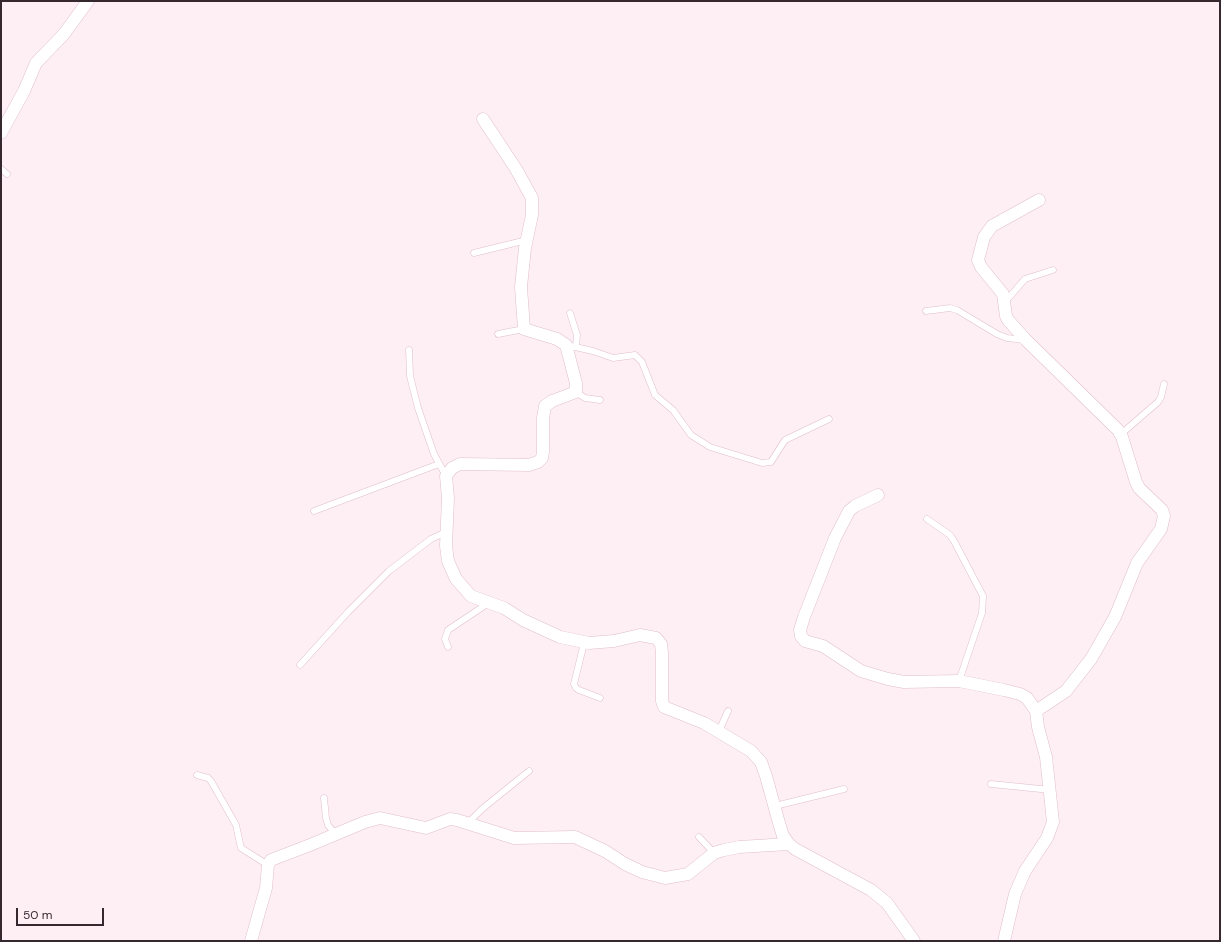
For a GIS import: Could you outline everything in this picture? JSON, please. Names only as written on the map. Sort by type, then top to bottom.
[{"type":"street","points":[[1,133],[24,91],[36,63],[64,34],[88,1]]},
{"type":"street","points":[[483,119],[519,174],[532,198],[532,214],[521,287],[524,330],[556,339],[571,346],[576,392],[552,401],[545,406],[542,418],[543,452],[542,458],[538,462],[528,465],[460,464],[452,468],[446,476],[448,498],[446,532],[448,561],[456,579],[471,596],[504,608],[523,620],[560,637],[584,643],[604,643],[640,636],[656,638],[661,644],[662,701],[664,707],[704,723],[744,746],[756,756],[766,776],[783,836],[789,844],[795,849],[871,890],[886,903],[914,941]]},
{"type":"street","points":[[1036,711],[1066,690],[1091,659],[1115,617],[1137,563],[1161,528],[1163,522],[1162,510],[1139,488],[1132,474],[1121,434],[1026,340],[1006,316],[1003,294],[981,267],[978,260],[979,251],[984,237],[992,226],[1039,200]]},
{"type":"street","points":[[878,495],[855,506],[849,511],[835,538],[804,617],[800,630],[801,636],[805,641],[823,646],[861,671],[888,679],[917,682],[959,680],[1020,694],[1031,702],[1036,711],[1038,727],[1046,758],[1054,815],[1051,829],[1025,871],[1015,894],[1004,941]]},
{"type":"street","points":[[251,941],[266,888],[268,865],[271,860],[365,822],[380,818],[387,818],[426,828],[450,819],[469,822],[485,829],[514,838],[575,838],[605,851],[624,864],[642,872],[664,878],[688,874],[714,853],[739,847],[789,844]]},
{"type":"lane","points":[[1,169],[7,174]]},
{"type":"lane","points":[[474,253],[527,240]]},
{"type":"lane","points":[[1005,302],[1026,279],[1053,270]]},
{"type":"lane","points":[[926,311],[950,308],[957,310],[997,334],[1007,338],[1026,340]]},
{"type":"lane","points":[[570,313],[577,335],[571,346],[613,358],[635,355],[642,362],[655,395],[673,410],[690,435],[710,447],[762,463],[771,462],[785,440],[829,419]]},
{"type":"lane","points":[[498,334],[524,330]]},
{"type":"lane","points":[[409,350],[408,368],[416,402],[446,476]]},
{"type":"lane","points":[[1121,434],[1158,402],[1161,397],[1164,384]]},
{"type":"lane","points":[[576,392],[585,398],[600,400]]},
{"type":"lane","points":[[314,511],[440,464]]},
{"type":"lane","points":[[927,519],[950,535],[954,540],[983,596],[982,613],[959,680]]},
{"type":"lane","points":[[300,665],[348,612],[389,571],[431,539],[446,532]]},
{"type":"lane","points":[[448,646],[445,638],[448,630],[490,602]]},
{"type":"lane","points":[[584,643],[574,684],[579,690],[600,698]]},
{"type":"lane","points":[[719,731],[728,711]]},
{"type":"lane","points":[[469,822],[482,809],[529,771]]},
{"type":"lane","points":[[197,775],[211,781],[236,825],[241,848],[268,865]]},
{"type":"lane","points":[[991,784],[1003,787],[1051,790]]},
{"type":"lane","points":[[775,806],[844,789]]},
{"type":"lane","points":[[324,798],[328,825],[336,835]]},
{"type":"lane","points":[[698,837],[714,853]]}]
